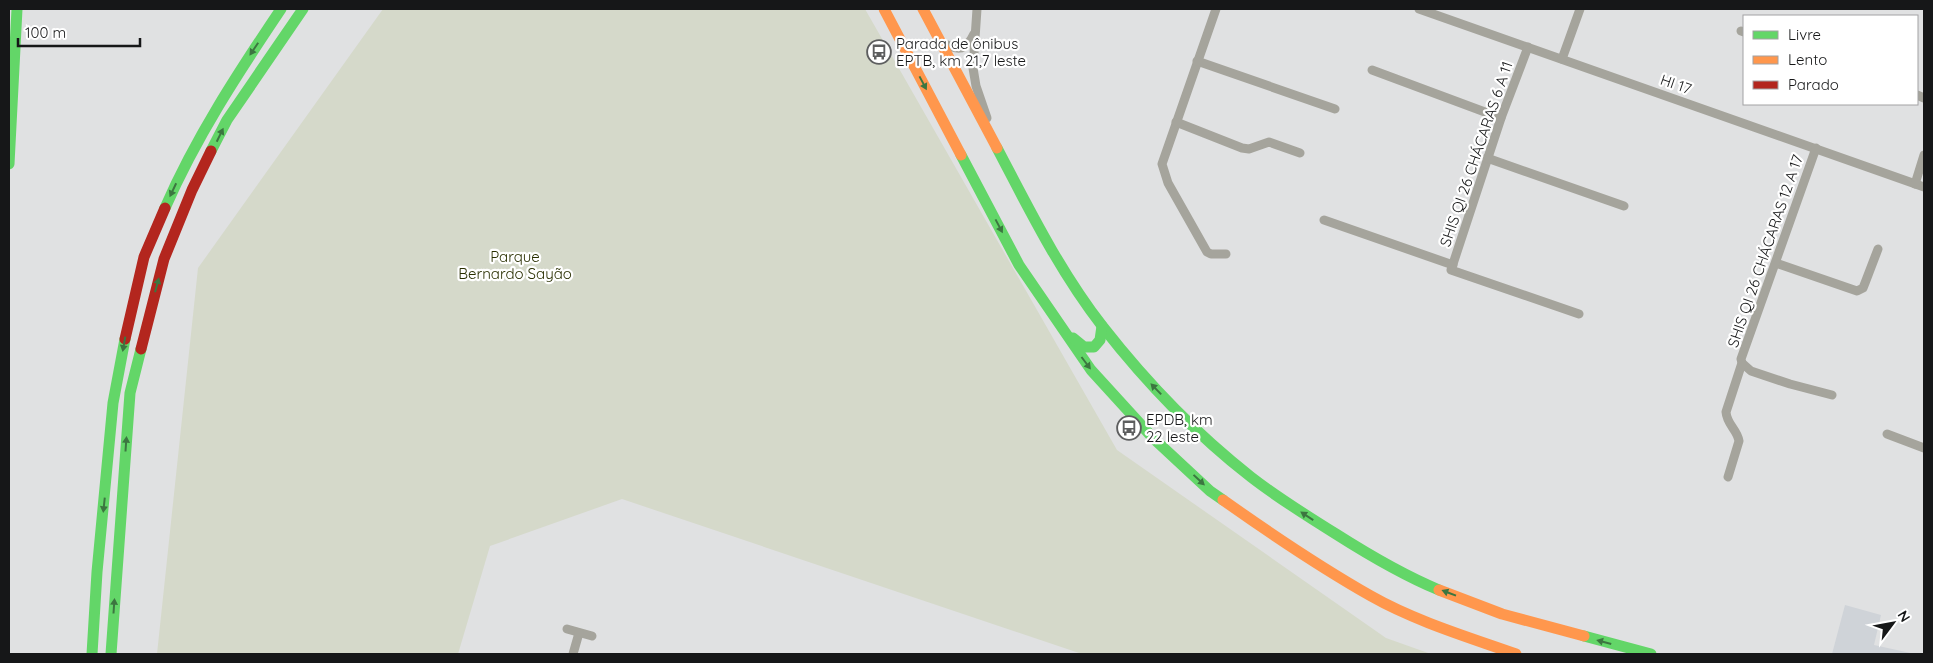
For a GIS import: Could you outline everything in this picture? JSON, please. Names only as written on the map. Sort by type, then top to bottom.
[{"type":"main road","points":[[9,164],[17,9]]},
{"type":"main road","points":[[92,654],[97,572],[114,403],[127,330],[144,257],[173,190],[202,132],[282,9]]},
{"type":"main road","points":[[111,654],[130,393],[164,259],[192,190],[227,120],[303,9]]},
{"type":"main road","points":[[884,9],[1020,265],[1071,343],[1097,377],[1153,438],[1210,491],[1289,546],[1372,597],[1437,626],[1516,654]]},
{"type":"main road","points":[[923,9],[1052,251],[1102,326],[1153,386],[1209,441],[1251,477],[1305,516],[1369,555],[1430,586],[1502,614],[1651,654]]},
{"type":"main road","points":[[1052,315],[1084,347],[1097,346],[1101,340],[1102,326]]},
{"type":"street","points":[[977,9],[973,68],[976,86],[1005,165]]},
{"type":"street","points":[[1216,9],[1162,164],[1168,183],[1207,252],[1211,254],[1226,254]]},
{"type":"street","name":"HI 17","points":[[1419,9],[1920,186]]},
{"type":"street","points":[[1562,58],[1580,9]]},
{"type":"street","points":[[940,41],[954,48],[961,48],[967,45],[976,29]]},
{"type":"street","name":"SHIS QI 26 CHÁCARAS 6 A 11","points":[[1452,268],[1501,118],[1528,47]]},
{"type":"street","points":[[1197,61],[1334,109]]},
{"type":"street","points":[[1372,70],[1501,118]]},
{"type":"street","points":[[1176,122],[1242,148],[1249,149],[1269,142],[1300,153]]},
{"type":"street","name":"SHIS QI 26 CHÁCARAS 12 A 17","points":[[1728,477],[1739,440],[1727,420],[1726,412],[1742,359],[1816,148]]},
{"type":"street","points":[[1920,186],[1924,155]]},
{"type":"street","points":[[1488,158],[1624,206]]},
{"type":"street","points":[[1324,220],[1579,314]]},
{"type":"street","points":[[1776,263],[1857,291],[1863,288],[1878,249]]},
{"type":"street","points":[[1742,363],[1751,371],[1832,395]]},
{"type":"street","points":[[1886,434],[1924,448]]},
{"type":"street","points":[[566,630],[592,636]]},
{"type":"street","points":[[573,654],[579,632]]},
{"type":"shaded area","points":[[1845,605],[1881,615],[1874,645],[1915,654],[1832,654]]},
{"type":"green space","name":"Parque Bernardo Sayão","points":[[383,9],[865,9],[1117,450],[1386,638],[1431,654],[1082,654],[622,499],[490,546],[458,654],[157,654],[198,268]]},
{"type":"traffic: fast","points":[[9,164],[17,9]]},
{"type":"traffic: fast","points":[[165,208],[204,131],[281,9]]},
{"type":"traffic: fast","points":[[211,151],[227,120],[303,9]]},
{"type":"traffic: fast","points":[[997,148],[1046,240],[1087,306],[1119,347],[1172,406],[1211,443],[1282,500],[1374,557],[1412,578],[1439,590]]},
{"type":"traffic: fast","points":[[961,155],[1019,265],[1091,370],[1153,438],[1210,491],[1223,500]]},
{"type":"traffic: fast","points":[[1073,338],[1084,347],[1094,347],[1100,340],[1102,326]]},
{"type":"traffic: fast","points":[[92,654],[97,572],[113,403],[125,339]]},
{"type":"traffic: fast","points":[[111,654],[130,393],[141,349]]},
{"type":"traffic: fast","points":[[1584,636],[1651,654]]},
{"type":"traffic: slow","points":[[884,9],[961,155]]},
{"type":"traffic: slow","points":[[923,9],[997,148]]},
{"type":"traffic: slow","points":[[1223,500],[1314,562],[1388,605],[1442,628],[1516,654]]},
{"type":"traffic: slow","points":[[1439,590],[1502,614],[1584,636]]},
{"type":"traffic: jam","points":[[141,349],[164,259],[192,190],[211,151]]},
{"type":"traffic: jam","points":[[125,339],[144,257],[165,208]]},
{"type":"place","name":"Parada de ônibus EPTB, km 21,7 leste","points":[[879,52]]},
{"type":"place","name":"EPDB, km 22 leste","points":[[1129,428]]}]
